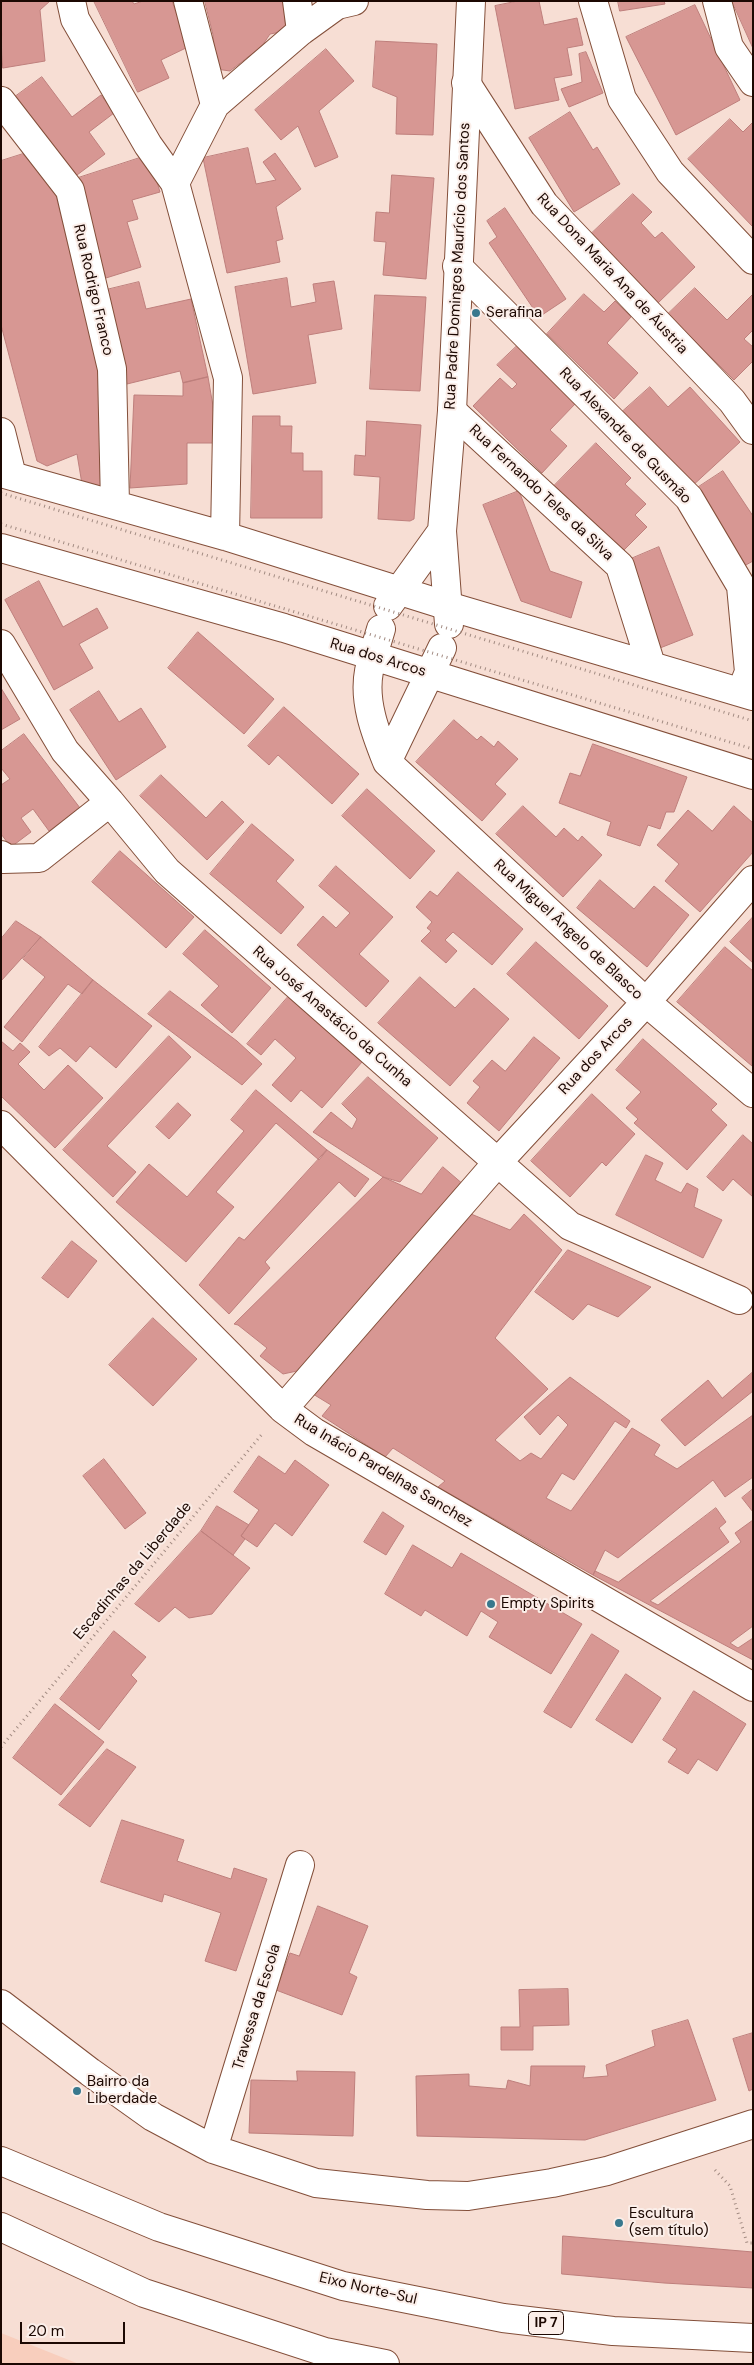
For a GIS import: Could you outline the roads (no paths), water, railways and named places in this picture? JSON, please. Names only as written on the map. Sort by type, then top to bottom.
[{"type":"main road","points":[[71,1],[75,19],[148,145],[175,183],[228,378],[225,536]]},
{"type":"main road","points":[[188,1],[215,105]]},
{"type":"main road","points":[[297,1],[301,31]]},
{"type":"main road","points":[[175,183],[215,105],[301,31],[337,5],[354,1]]},
{"type":"main road","name":"Rua Padre Domingos Maurício dos Santos","points":[[446,626],[442,532],[452,411],[457,266],[471,1]]},
{"type":"main road","points":[[593,1],[622,99],[670,172],[753,260]]},
{"type":"main road","points":[[717,1],[729,47],[753,82]]},
{"type":"main road","name":"Rua Dona Maria Ana de Áustria","points":[[466,83],[544,204],[732,400],[753,430]]},
{"type":"main road","name":"Rua Rodrigo Franco","points":[[1,101],[70,190],[112,369],[115,504]]},
{"type":"main road","name":"Rua Alexandre de Gusmão","points":[[457,266],[689,498],[741,586],[749,672],[747,694]]},
{"type":"main road","name":"Rua Fernando Teles da Silva","points":[[452,411],[620,566],[651,665]]},
{"type":"main road","points":[[1,432],[5,481],[115,504],[225,536],[389,608],[446,626],[651,665],[747,694]]},
{"type":"main road","points":[[389,608],[442,532]]},
{"type":"main road","name":"Rua dos Arcos","points":[[1,548],[284,628],[753,774]]},
{"type":"main road","name":"Rua Miguel Ângelo de Blasco","points":[[389,608],[369,671],[368,693],[371,715],[387,762],[646,1002],[753,1093]]},
{"type":"main road","points":[[387,762],[430,674],[446,626]]},
{"type":"main road","name":"Rua José Anastácio da Cunha","points":[[1,644],[65,751],[167,871],[570,1226],[739,1300]]},
{"type":"main road","points":[[1,855],[3,859],[39,858],[110,802]]},
{"type":"main road","name":"Rua dos Arcos","points":[[283,1410],[497,1163],[646,1002],[753,880]]},
{"type":"main road","name":"Rua Inácio Pardelhas Sanchez","points":[[1,1125],[283,1410],[314,1432],[753,1687]]},
{"type":"main road","name":"Travessa da Escola","points":[[213,2149],[300,1864]]},
{"type":"main road","points":[[1,2004],[153,2118],[213,2149],[316,2183],[427,2195],[468,2196],[552,2183],[607,2171],[753,2124]]},
{"type":"main road","name":"Eixo Norte-Sul","points":[[1,2161],[159,2227],[343,2286],[504,2318],[613,2331],[753,2338]]},
{"type":"main road","points":[[1,2227],[144,2293],[325,2352],[385,2364]]},
{"type":"place","name":"Serafina","points":[[476,313]]},
{"type":"place","name":"Empty Spirits","points":[[491,1604]]},
{"type":"place","name":"Bairro da Liberdade","points":[[77,2091]]},
{"type":"place","name":"Escultura (sem título)","points":[[619,2223]]}]
